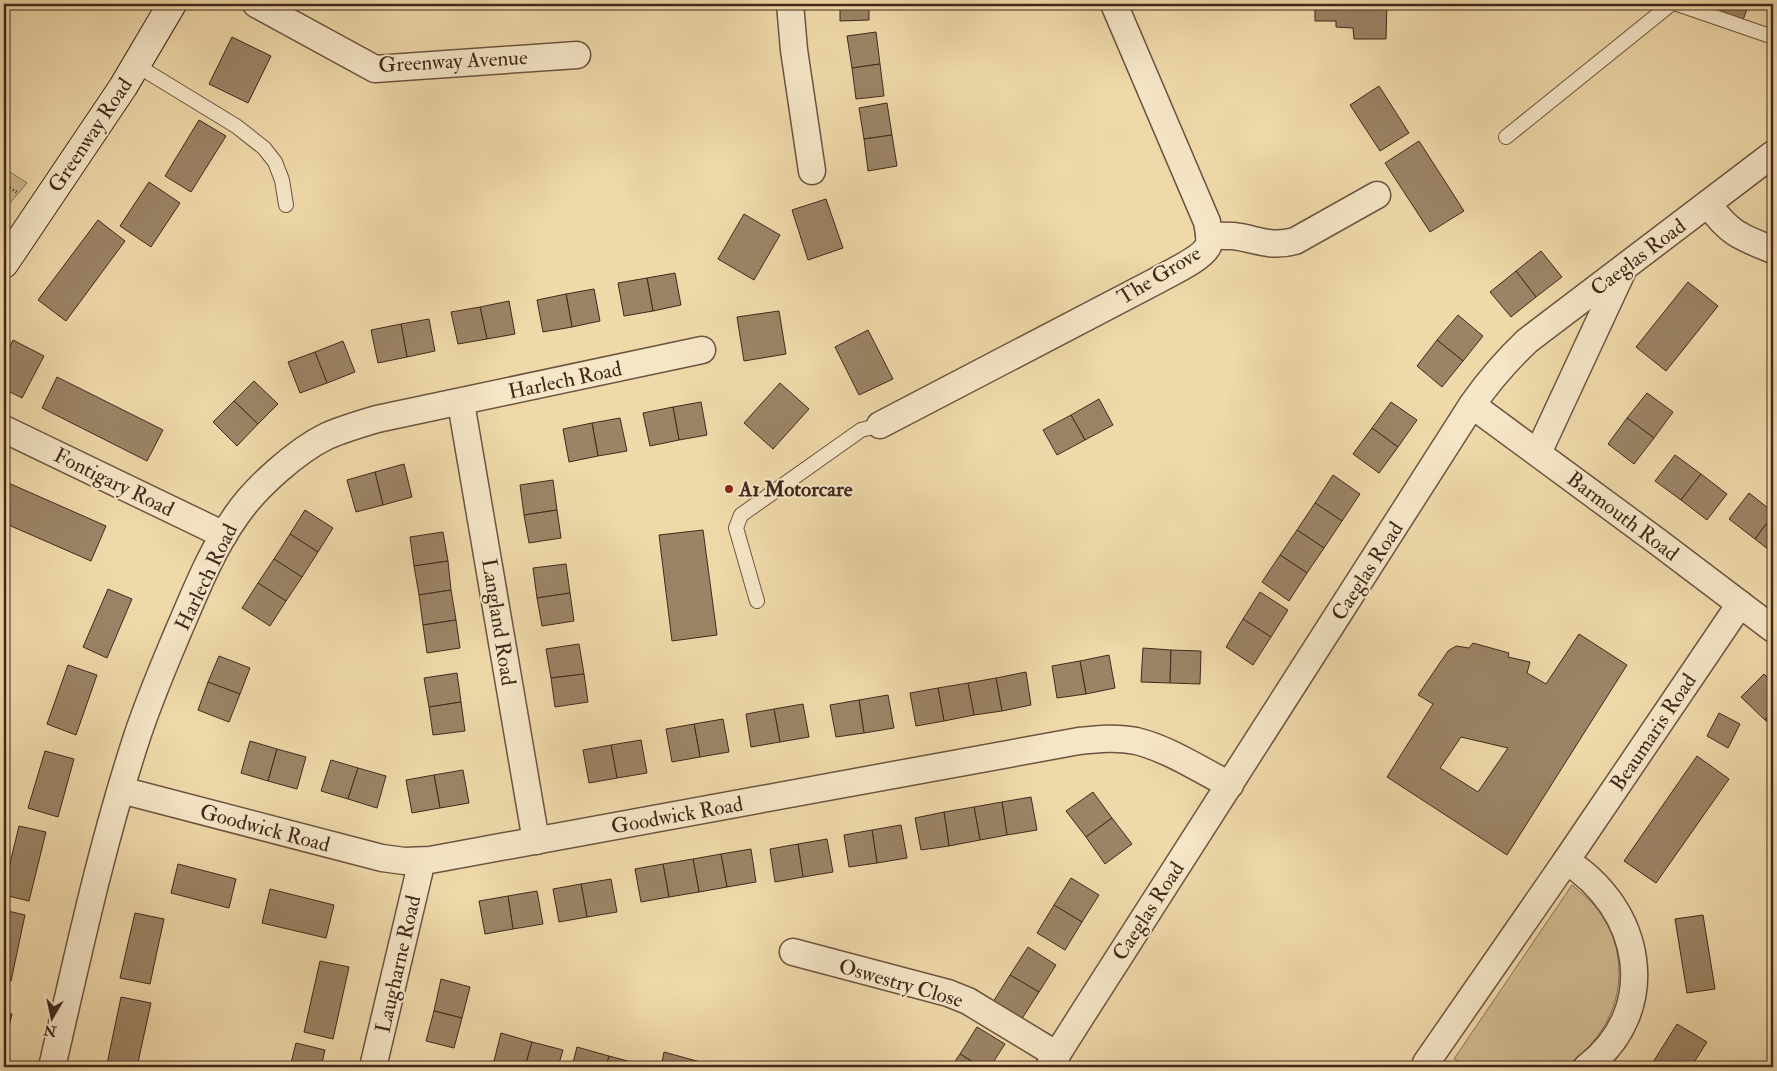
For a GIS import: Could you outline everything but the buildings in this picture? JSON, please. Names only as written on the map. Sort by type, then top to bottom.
[{"type":"street","name":"Greenway Road","points":[[4,264],[136,66],[172,4]]},
{"type":"street","name":"Greenway Avenue","points":[[256,4],[375,69],[577,55]]},
{"type":"street","points":[[790,4],[794,50],[812,171]]},
{"type":"street","name":"The Grove","points":[[880,425],[1156,281],[1200,255],[1208,246],[1207,222],[1114,4]]},
{"type":"street","name":"Caeglas Road","points":[[1053,1061],[1472,405],[1508,360],[1527,341],[1773,154]]},
{"type":"street","points":[[1209,235],[1234,236],[1266,244],[1282,245],[1295,242],[1377,195]]},
{"type":"street","points":[[1708,204],[1730,230],[1742,238],[1773,250]]},
{"type":"street","points":[[1538,453],[1624,268]]},
{"type":"street","name":"Harlech Road","points":[[52,1067],[121,790],[150,699],[187,610],[236,515],[268,480],[289,462],[326,437],[351,427],[378,419],[702,350]]},
{"type":"street","name":"Langland Road","points":[[461,402],[536,841]]},
{"type":"street","name":"Barmouth Road","points":[[1472,405],[1773,629]]},
{"type":"street","name":"Fontigary Road","points":[[4,429],[224,535]]},
{"type":"street","name":"Beaumaris Road","points":[[1428,1066],[1740,604]]},
{"type":"street","name":"Goodwick Road","points":[[121,790],[382,858],[418,861],[1079,741],[1107,738],[1136,741],[1160,750],[1230,785]]},
{"type":"street","points":[[1566,860],[1593,880],[1615,907],[1623,922],[1634,960],[1634,991],[1628,1013],[1617,1036],[1604,1053],[1587,1067]]},
{"type":"street","name":"Laugharne Road","points":[[374,1067],[419,874],[418,861]]},
{"type":"street","name":"Oswestry Close","points":[[793,952],[968,1000],[1053,1061]]},
{"type":"lane","points":[[1506,137],[1671,4]]},
{"type":"lane","points":[[1677,4],[1773,37]]},
{"type":"lane","points":[[136,66],[236,126],[264,148],[275,162],[282,180],[286,205]]},
{"type":"lane","points":[[757,601],[736,528],[741,514],[861,430],[880,425]]},
{"type":"shaded area","points":[[4,168],[27,183],[4,210]]},
{"type":"shaded area","points":[[1572,885],[1597,908],[1607,923],[1614,939],[1618,956],[1619,973],[1613,1007],[1606,1023],[1596,1038],[1576,1059],[1561,1067],[1469,1067],[1454,1059]]},
{"type":"place","name":"A1 Motorcare","points":[[729,489]]}]
